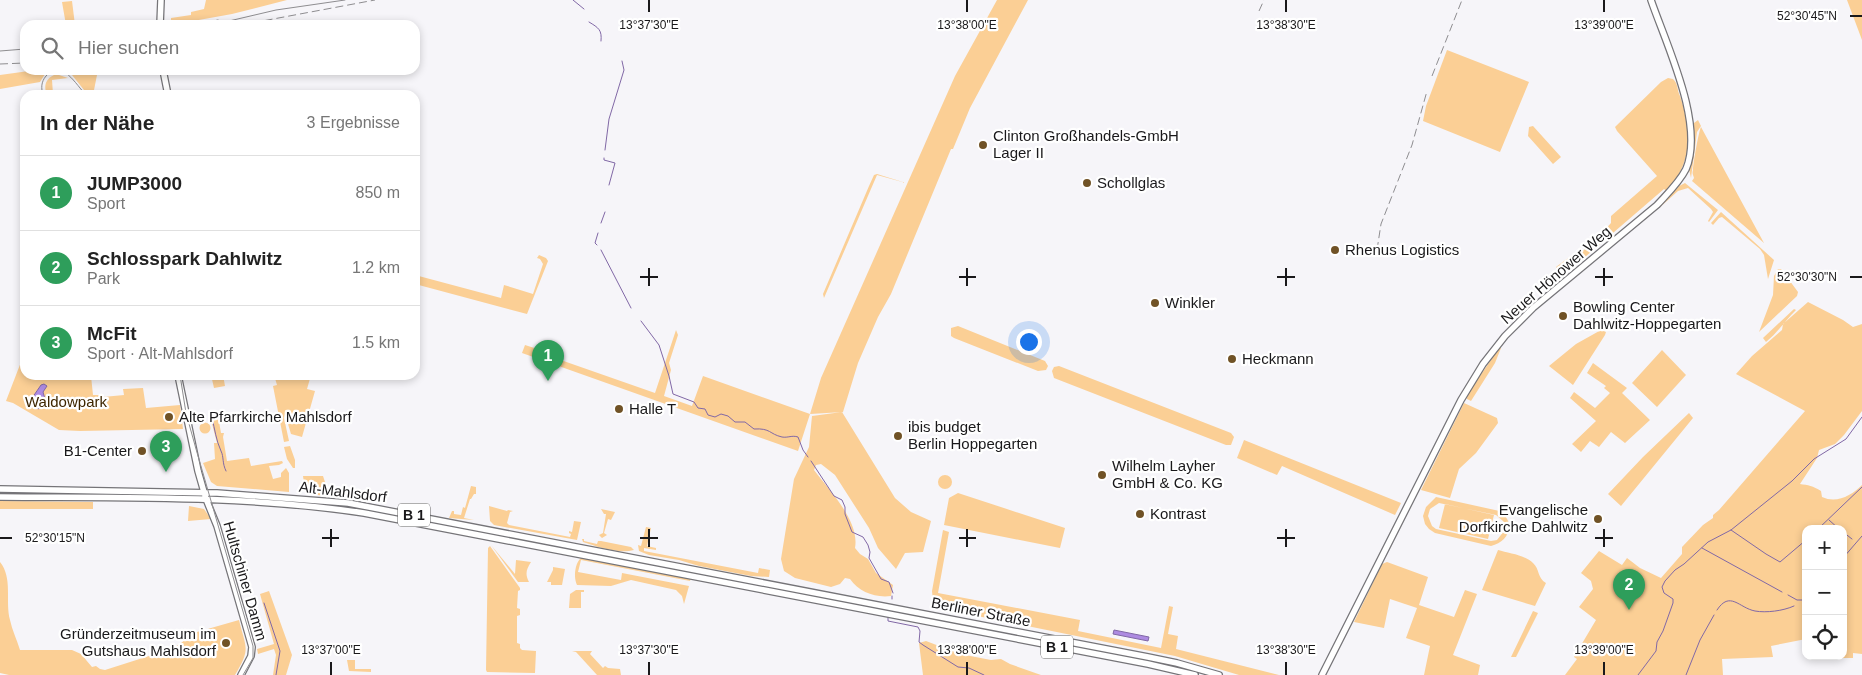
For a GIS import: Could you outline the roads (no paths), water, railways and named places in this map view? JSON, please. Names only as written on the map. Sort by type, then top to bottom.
[{"type":"main road","points":[[160,20],[161,0]]},
{"type":"main road","name":"Neuer Hönower Weg","points":[[1322,675],[1461,400],[1496,347],[1533,308],[1657,205],[1670,192],[1686,168],[1690,151],[1690,120],[1683,90],[1651,0]]},
{"type":"main road","points":[[164,75],[167,90]]},
{"type":"main road","name":"Hultschiner Damm","points":[[179,380],[194,456],[206,499],[217,526],[252,647],[251,656],[241,675]]},
{"type":"main road","name":"Alt-Mahlsdorf","points":[[0,490],[204,492],[250,494],[348,503],[767,587]]},
{"type":"main road","name":"Alt-Mahlsdorf","points":[[0,497],[206,499],[258,502],[364,513],[767,587]]},
{"type":"main road","name":"Berliner Straße","points":[[767,587],[1195,675]]},
{"type":"main road","name":"Berliner Straße","points":[[767,587],[1167,661],[1219,675]]},
{"type":"waterway","points":[[573,0],[584,9]]},
{"type":"waterway","points":[[589,22],[599,30],[601,41]]},
{"type":"waterway","points":[[605,150],[609,119],[624,70],[622,61]]},
{"type":"waterway","points":[[604,158],[604,160],[615,163],[609,185]]},
{"type":"waterway","points":[[601,223],[605,212]]},
{"type":"waterway","points":[[597,245],[595,243],[598,233]]},
{"type":"waterway","points":[[601,250],[631,308]]},
{"type":"waterway","points":[[641,321],[659,345],[673,394],[694,402],[698,408],[705,409],[708,415],[715,417],[721,414],[728,416],[735,422],[745,422],[754,429],[767,430],[782,437],[798,437],[808,457]]},
{"type":"waterway","points":[[1638,675],[1656,651],[1657,642],[1673,603],[1673,599],[1664,593],[1662,587],[1665,581],[1708,542],[1731,530],[1792,481],[1814,459],[1846,439],[1862,417]]},
{"type":"waterway","points":[[212,418],[226,471]]},
{"type":"waterway","points":[[811,461],[834,496],[842,500],[852,532],[863,537],[868,545],[869,558],[881,579],[889,582],[893,593]]},
{"type":"waterway","points":[[1822,525],[1862,487]]},
{"type":"waterway","points":[[1829,520],[1835,525]]},
{"type":"waterway","points":[[1731,530],[1780,562],[1802,543]]},
{"type":"waterway","points":[[1847,535],[1852,539]]},
{"type":"waterway","points":[[1847,553],[1862,536]]},
{"type":"waterway","points":[[1702,548],[1782,592]]},
{"type":"waterway","points":[[1788,595],[1797,600],[1802,600]]},
{"type":"waterway","points":[[1717,610],[1726,601],[1735,602],[1759,612],[1769,612],[1794,606]]},
{"type":"waterway","points":[[264,603],[280,651],[276,675]]},
{"type":"waterway","points":[[1686,675],[1700,640],[1714,615]]},
{"type":"waterway","points":[[888,617],[888,621],[918,627],[920,631],[919,642],[923,645],[958,667],[969,668],[984,675]]},
{"type":"tram line","points":[[233,20],[276,10],[345,0]]},
{"type":"tram line","points":[[0,51],[20,49]]},
{"type":"tram line","points":[[42,90],[44,78],[47,75]]},
{"type":"tram line","points":[[68,75],[82,90]]},
{"type":"tram line","points":[[181,380],[186,413],[253,646],[253,658],[243,675]]},
{"type":"railway","points":[[268,20],[375,0]]},
{"type":"railway","points":[[1259,11],[1264,0]]},
{"type":"railway","points":[[1432,76],[1462,0]]},
{"type":"railway","points":[[0,64],[20,63]]},
{"type":"railway","points":[[1377,250],[1381,224],[1412,145],[1427,91]]},
{"type":"place","name":"Clinton Großhandels-GmbH Lager II","points":[[983,145]]},
{"type":"place","name":"Schollglas","points":[[1087,183]]},
{"type":"place","name":"Rhenus Logistics","points":[[1335,250]]},
{"type":"place","name":"Winkler","points":[[1155,303]]},
{"type":"place","name":"Bowling Center Dahlwitz-Hoppegarten","points":[[1563,316]]},
{"type":"place","name":"Heckmann","points":[[1232,359]]},
{"type":"place","name":"JUMP3000","points":[[548,381]]},
{"type":"place","name":"Halle T","points":[[619,409]]},
{"type":"place","name":"Alte Pfarrkirche Mahlsdorf","points":[[169,417]]},
{"type":"place","name":"ibis budget Berlin Hoppegarten","points":[[898,436]]},
{"type":"place","name":"B1-Center","points":[[142,451]]},
{"type":"place","name":"McFit","points":[[166,472]]},
{"type":"place","name":"Wilhelm Layher GmbH & Co. KG","points":[[1102,475]]},
{"type":"place","name":"Kontrast","points":[[1140,514]]},
{"type":"place","name":"Evangelische Dorfkirche Dahlwitz","points":[[1598,519]]},
{"type":"place","name":"Schlosspark Dahlwitz","points":[[1629,610]]},
{"type":"place","name":"Gründerzeitmuseum im Gutshaus Mahlsdorf","points":[[226,643]]},
{"type":"park label","name":"Waldowpark","points":[[66,402]]}]
